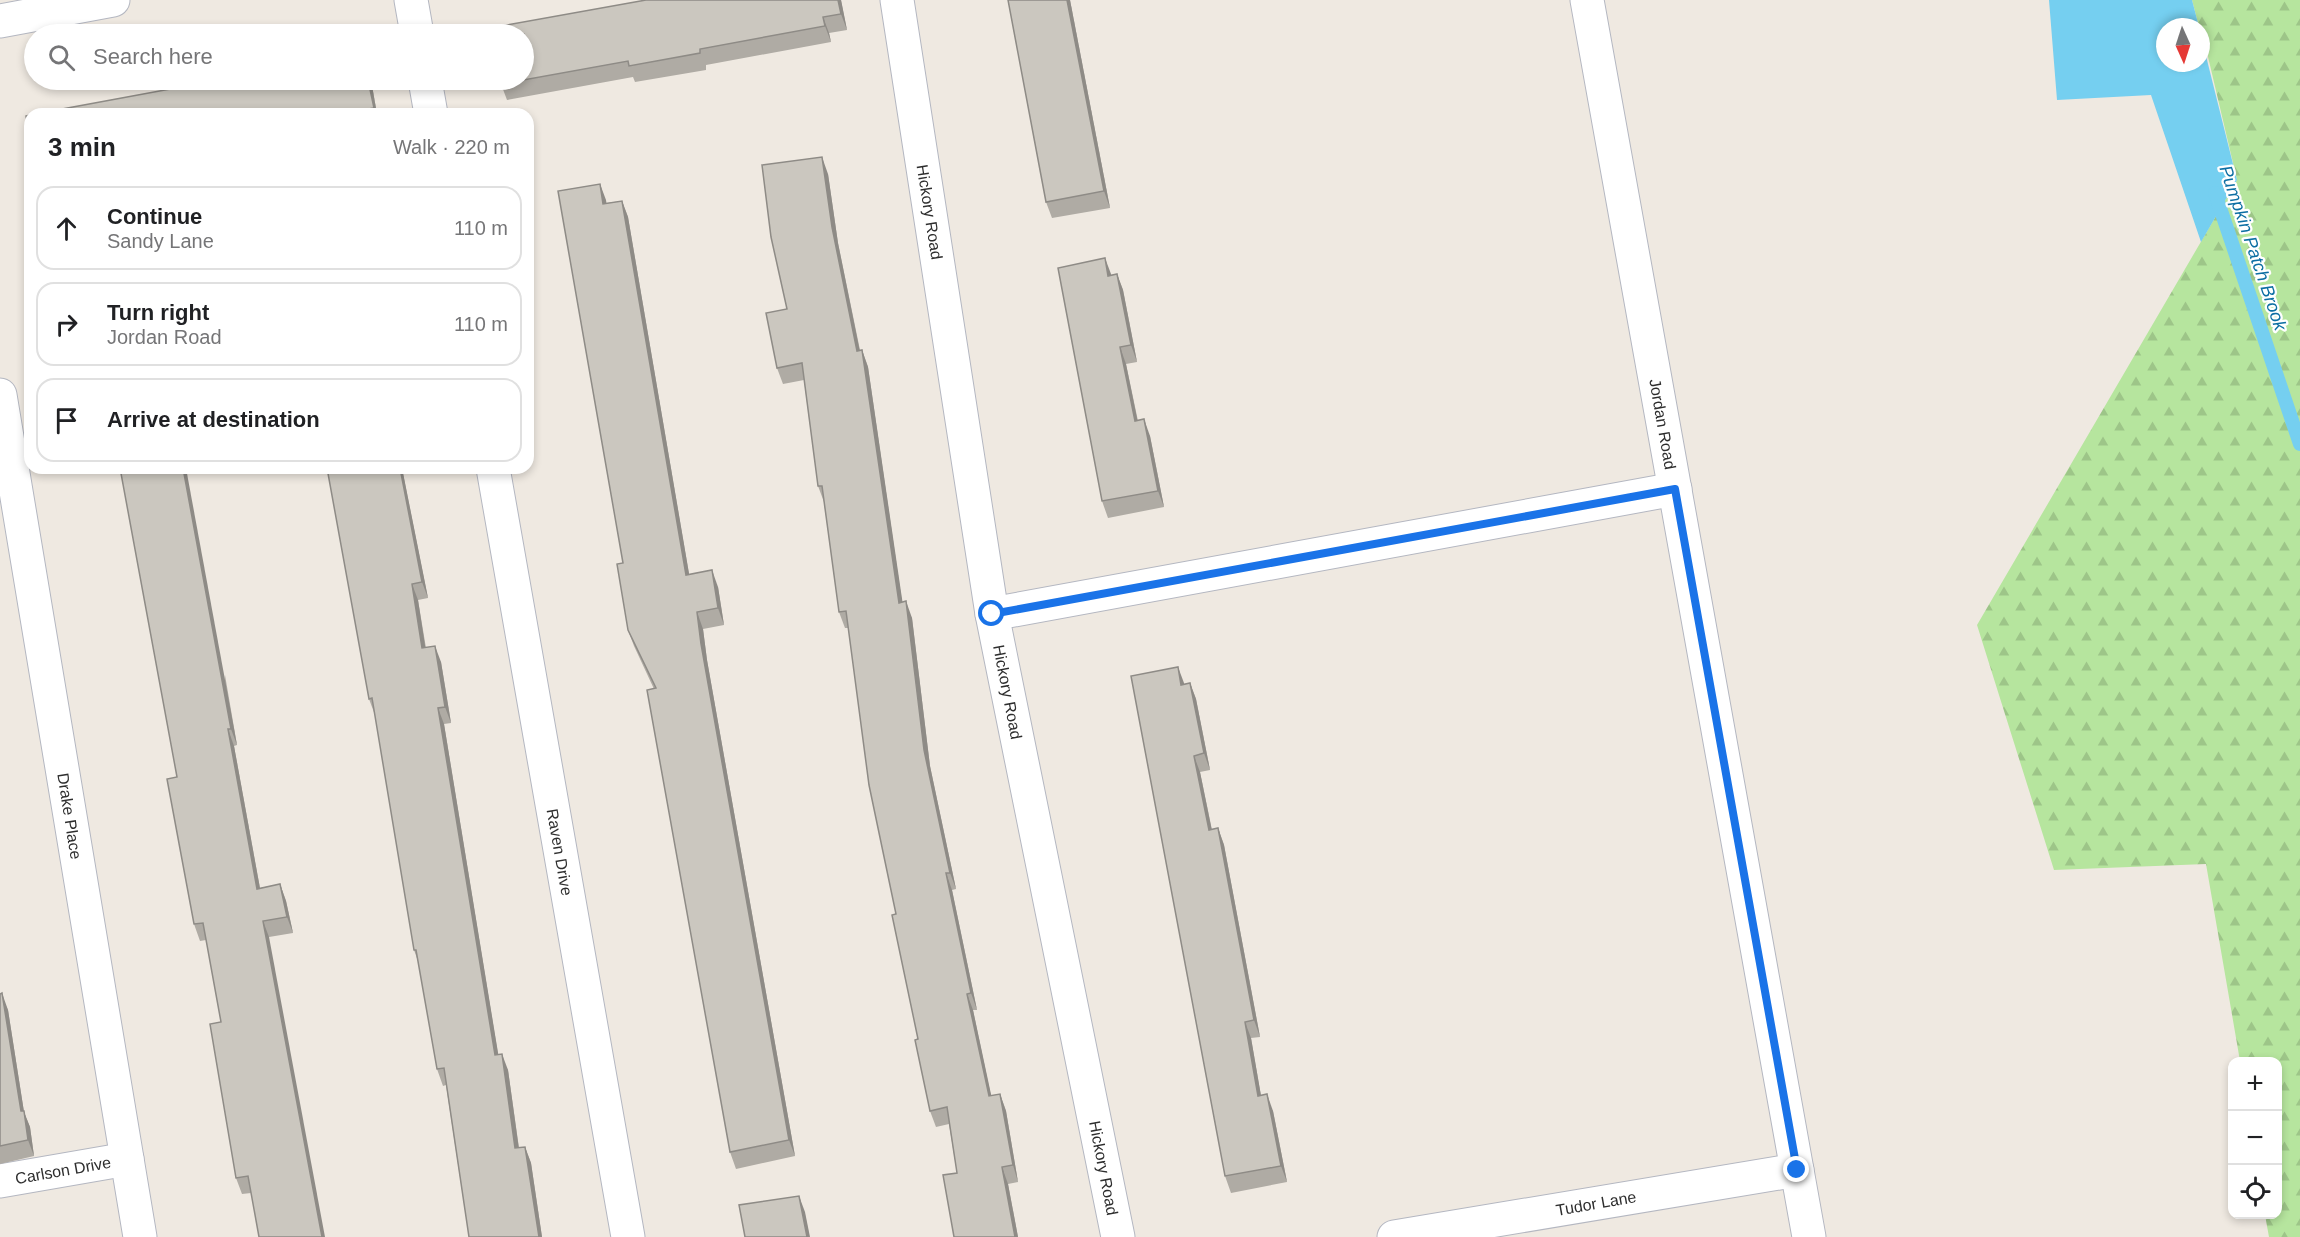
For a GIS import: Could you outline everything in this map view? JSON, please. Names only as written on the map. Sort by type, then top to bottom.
[{"type":"street","points":[[0,21],[113,0]]},
{"type":"street","points":[[411,0],[415,24]]},
{"type":"street","name":"Hickory Road","points":[[897,0],[992,614],[1118,1237]]},
{"type":"street","name":"Jordan Road","points":[[1587,0],[1809,1237]]},
{"type":"street","points":[[427,90],[430,108]]},
{"type":"street","name":"Drake Place","points":[[0,395],[140,1237]]},
{"type":"street","name":"Raven Drive","points":[[494,474],[628,1237]]},
{"type":"street","points":[[992,614],[1675,489]]},
{"type":"street","name":"Carlson Drive","points":[[0,1181],[127,1159]]},
{"type":"street","name":"Tudor Lane","points":[[1395,1237],[1797,1170]]},
{"type":"green space","points":[[2192,0],[2300,0],[2300,1237],[2269,1237],[2266,1219],[2282,1219],[2282,1057],[2239,1057],[2206,864],[2054,870],[1977,625],[2237,180],[2210,65],[2210,18],[2197,18]]},
{"type":"water","points":[[2049,0],[2192,0],[2197,18],[2156,18],[2156,72],[2210,72],[2237,180],[2201,242],[2151,95],[2057,100]]},
{"type":"building","points":[[646,0],[838,0],[841,14],[823,17],[825,26],[700,49],[700,53],[629,66],[628,61],[534,78],[534,24],[512,24]]},
{"type":"building","points":[[1008,0],[1067,0],[1104,191],[1046,202]]},
{"type":"building","points":[[165,90],[370,90],[374,108],[67,108]]},
{"type":"building","points":[[822,157],[832,227],[857,351],[862,350],[899,603],[906,601],[924,750],[950,873],[946,873],[971,993],[967,994],[989,1096],[1000,1094],[1013,1165],[1002,1167],[1015,1237],[954,1237],[943,1175],[957,1173],[947,1107],[930,1111],[915,1040],[918,1039],[892,915],[896,914],[869,785],[846,611],[839,612],[822,486],[818,486],[802,363],[777,368],[766,313],[787,309],[771,237],[762,165]]},
{"type":"building","points":[[600,184],[603,204],[622,201],[686,575],[712,570],[718,608],[697,612],[701,644],[789,1140],[730,1152],[647,690],[656,688],[628,630],[617,564],[623,563],[558,191]]},
{"type":"building","points":[[1105,258],[1108,276],[1117,274],[1131,345],[1120,347],[1135,421],[1144,419],[1158,491],[1102,501],[1058,268]]},
{"type":"building","points":[[121,474],[184,474],[231,729],[228,729],[257,889],[280,884],[287,917],[263,921],[322,1237],[259,1237],[248,1176],[236,1178],[210,1024],[221,1022],[203,923],[194,924],[167,779],[177,777]]},
{"type":"building","points":[[328,474],[401,474],[422,582],[412,584],[422,648],[435,646],[445,707],[438,708],[495,1055],[502,1054],[515,1148],[525,1147],[539,1237],[469,1237],[444,1068],[437,1069],[416,950],[414,950],[372,698],[369,699]]},
{"type":"building","points":[[1178,667],[1181,685],[1190,683],[1204,753],[1194,756],[1209,830],[1218,828],[1254,1020],[1245,1022],[1258,1096],[1267,1094],[1281,1166],[1225,1176],[1131,676]]},
{"type":"building","points":[[2,993],[21,1111],[24,1111],[28,1140],[0,1146],[0,994]]},
{"type":"building","points":[[799,1196],[807,1237],[745,1237],[739,1205]]},
{"type":"waterway","name":"Pumpkin Patch Brook","points":[[2215,193],[2300,444]]},
{"type":"route","points":[[992,614],[1675,489],[1797,1170]]}]
